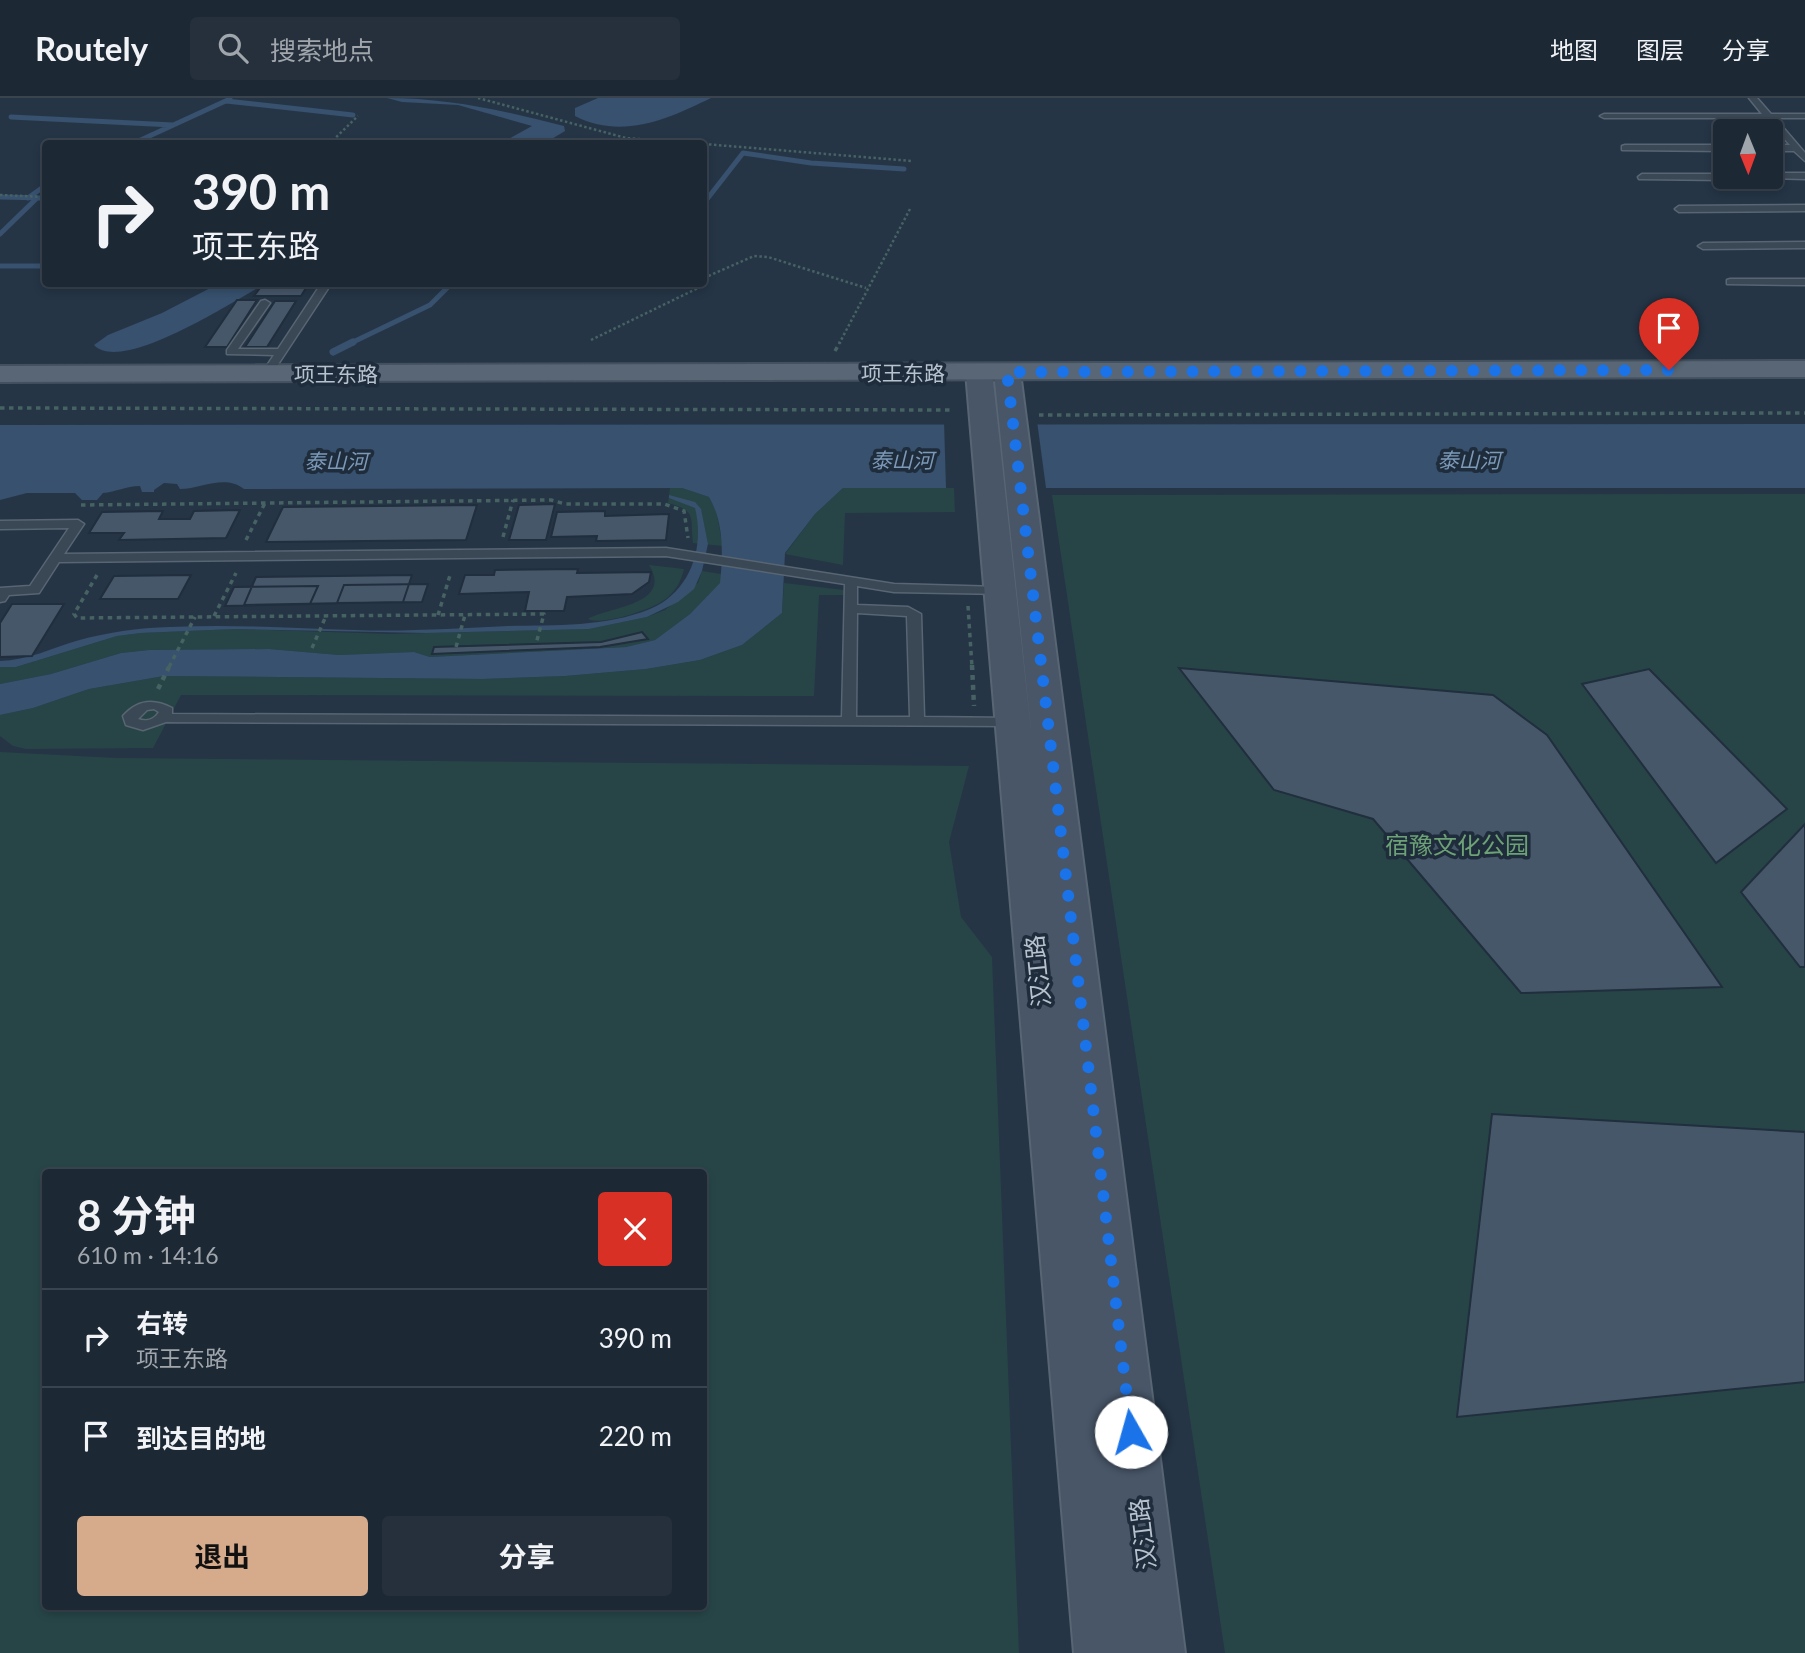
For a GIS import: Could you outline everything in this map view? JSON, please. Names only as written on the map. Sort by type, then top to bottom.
[{"type":"main road","name":"项王东路","points":[[0,374],[274,363],[832,372],[980,379]]},
{"type":"main road","name":"项王东路","points":[[0,389],[1805,369]]},
{"type":"main road","name":"项王东路","points":[[1008,378],[1805,385]]},
{"type":"street","name":"汉江路","points":[[1008,378],[1023,416],[1007,496],[1000,591],[1103,1653]]},
{"type":"street","name":"汉江路","points":[[980,379],[970,418],[1007,496],[1156,1653]]},
{"type":"lane","points":[[1753,98],[1805,158]]},
{"type":"lane","points":[[1604,116],[1805,116]]},
{"type":"lane","points":[[1625,148],[1713,148]]},
{"type":"lane","points":[[1783,148],[1797,148]]},
{"type":"lane","points":[[1783,176],[1805,176]]},
{"type":"lane","points":[[1642,177],[1713,177]]},
{"type":"lane","points":[[1679,209],[1805,208]]},
{"type":"lane","points":[[1703,246],[1805,245]]},
{"type":"lane","points":[[1730,282],[1805,282]]},
{"type":"lane","points":[[265,303],[231,352],[274,363],[324,287]]},
{"type":"lane","points":[[0,525],[78,524],[34,590],[5,591],[0,598]]},
{"type":"lane","points":[[56,558],[666,552],[894,588],[1000,591]]},
{"type":"lane","points":[[849,721],[851,581]]},
{"type":"lane","points":[[851,609],[908,611],[914,614],[917,721]]},
{"type":"lane","points":[[164,718],[165,708],[149,705],[132,713],[131,722],[144,726],[164,718],[1013,722]]},
{"type":"path","points":[[478,98],[614,135],[663,140]]},
{"type":"path","points":[[333,140],[358,116]]},
{"type":"path","points":[[707,144],[912,161]]},
{"type":"path","points":[[0,195],[42,197]]},
{"type":"path","points":[[832,372],[835,349],[910,209]]},
{"type":"path","points":[[707,277],[754,256],[762,256],[782,259],[837,282],[866,288]]},
{"type":"path","points":[[591,340],[698,287]]},
{"type":"path","points":[[0,408],[948,408],[970,418]]},
{"type":"path","points":[[1023,416],[1805,413]]},
{"type":"path","points":[[498,554],[513,500]]},
{"type":"path","points":[[70,505],[513,500],[551,500],[565,504],[664,504],[684,511],[688,536],[686,545]]},
{"type":"path","points":[[214,617],[265,503]]},
{"type":"path","points":[[438,615],[457,554]]},
{"type":"path","points":[[108,557],[74,614],[76,618],[544,614],[536,644]]},
{"type":"path","points":[[456,647],[465,615]]},
{"type":"path","points":[[312,648],[326,616]]},
{"type":"path","points":[[149,705],[195,617]]},
{"type":"green space","points":[[670,488],[682,488],[709,497],[717,515],[723,546],[693,543],[690,516],[684,509],[668,503]]},
{"type":"green space","points":[[843,488],[954,488],[955,512],[845,513],[843,565],[785,554],[815,514]]},
{"type":"green space","name":"宿豫文化公园","points":[[1805,494],[1805,1653],[1225,1653],[1052,495]]},
{"type":"green space","points":[[649,565],[684,569],[674,591],[668,597],[629,615],[595,621],[588,619],[646,597],[653,589],[654,578]]},
{"type":"green space","points":[[702,571],[721,574],[721,583],[690,614],[655,640],[626,647],[430,657],[414,652],[339,655],[269,649],[149,650],[121,653],[51,674],[0,684],[0,667],[16,667],[117,636],[141,633],[235,629],[390,634],[589,629],[647,617],[665,610],[698,583]]},
{"type":"green space","points":[[784,583],[844,590],[844,595],[819,595],[814,696],[181,695],[153,748],[26,749],[13,746],[0,736],[0,715],[33,708],[89,689],[164,676],[483,679],[646,669],[700,660],[742,645],[782,613]]},
{"type":"green space","points":[[0,752],[116,758],[969,766],[949,842],[961,917],[992,957],[1019,1653],[0,1653]]},
{"type":"water","points":[[387,98],[477,106],[564,126],[565,131],[550,140],[506,140],[532,126],[458,105],[402,102]]},
{"type":"water","points":[[598,98],[711,98],[644,124],[610,126],[575,116],[575,108]]},
{"type":"water","points":[[212,287],[260,287],[206,318],[153,343],[108,352],[94,345],[108,335],[162,313]]},
{"type":"water","name":"泰山河","points":[[1805,424],[1805,488],[843,488],[815,514],[785,553],[782,613],[742,645],[700,660],[646,669],[483,679],[164,676],[89,689],[33,708],[0,715],[0,684],[51,674],[121,653],[149,650],[269,649],[339,655],[414,652],[430,657],[626,647],[655,640],[690,614],[720,583],[722,549],[720,528],[709,497],[682,488],[244,489],[221,482],[180,489],[177,484],[164,483],[154,492],[142,492],[140,486],[135,486],[103,493],[97,500],[82,500],[75,493],[27,493],[0,500],[0,425]]},
{"type":"water","points":[[669,495],[695,502],[701,509],[708,544],[702,571],[694,589],[678,602],[647,617],[589,629],[426,633],[235,629],[141,633],[117,636],[16,667],[0,667],[0,661],[29,656],[100,635],[146,628],[216,626],[413,630],[580,624],[633,615],[650,609],[675,592],[691,567],[696,553],[698,523],[695,508],[669,498]]},
{"type":"pier","points":[[944,421],[1037,421],[1046,488],[946,488]]},
{"type":"building","points":[[260,288],[306,288],[301,296],[254,296]]},
{"type":"building","points":[[237,300],[257,300],[227,347],[205,347]]},
{"type":"building","points":[[275,301],[296,301],[267,347],[245,347]]},
{"type":"building","points":[[555,504],[546,540],[509,540],[519,505]]},
{"type":"building","points":[[477,505],[466,540],[266,542],[283,507]]},
{"type":"building","points":[[240,510],[226,538],[119,540],[124,533],[89,533],[102,512],[163,511],[159,519],[190,519],[194,511]]},
{"type":"building","points":[[605,511],[605,516],[669,514],[666,540],[596,541],[597,536],[551,537],[557,512]]},
{"type":"building","points":[[578,569],[577,573],[651,572],[649,582],[632,594],[567,597],[564,611],[525,611],[529,592],[459,594],[465,575],[494,575],[495,570]]},
{"type":"building","points":[[191,575],[178,599],[100,599],[114,576]]},
{"type":"building","points":[[412,575],[403,602],[244,605],[256,577]]},
{"type":"building","points":[[428,584],[422,602],[337,603],[344,585]]},
{"type":"building","points":[[318,586],[310,604],[225,606],[234,587]]},
{"type":"building","points":[[12,604],[64,604],[32,656],[0,657],[0,623]]},
{"type":"building","points":[[642,632],[648,639],[600,647],[432,654],[434,647],[601,642]]},
{"type":"building","points":[[1179,668],[1493,695],[1547,735],[1722,987],[1521,993],[1373,819],[1274,790]]},
{"type":"building","points":[[1649,669],[1787,809],[1716,863],[1582,684]]},
{"type":"building","points":[[1805,824],[1805,967],[1800,967],[1741,892]]},
{"type":"building","points":[[1492,1114],[1805,1132],[1805,1382],[1457,1417]]},
{"type":"waterway","points":[[141,140],[230,99]]},
{"type":"waterway","points":[[226,101],[353,115]]},
{"type":"waterway","points":[[11,117],[173,125]]},
{"type":"waterway","points":[[707,199],[743,153],[811,163],[904,169]]},
{"type":"waterway","points":[[29,198],[42,188]]},
{"type":"waterway","points":[[0,197],[29,198]]},
{"type":"waterway","points":[[29,198],[42,198]]},
{"type":"waterway","points":[[0,234],[37,198]]},
{"type":"waterway","points":[[0,266],[42,266]]},
{"type":"waterway","points":[[349,344],[430,305],[448,287]]},
{"type":"waterway","points":[[349,344],[353,342]]},
{"type":"waterway","points":[[333,352],[349,344]]},
{"type":"route","points":[[1131,1432],[1007,372],[1669,370]]}]
